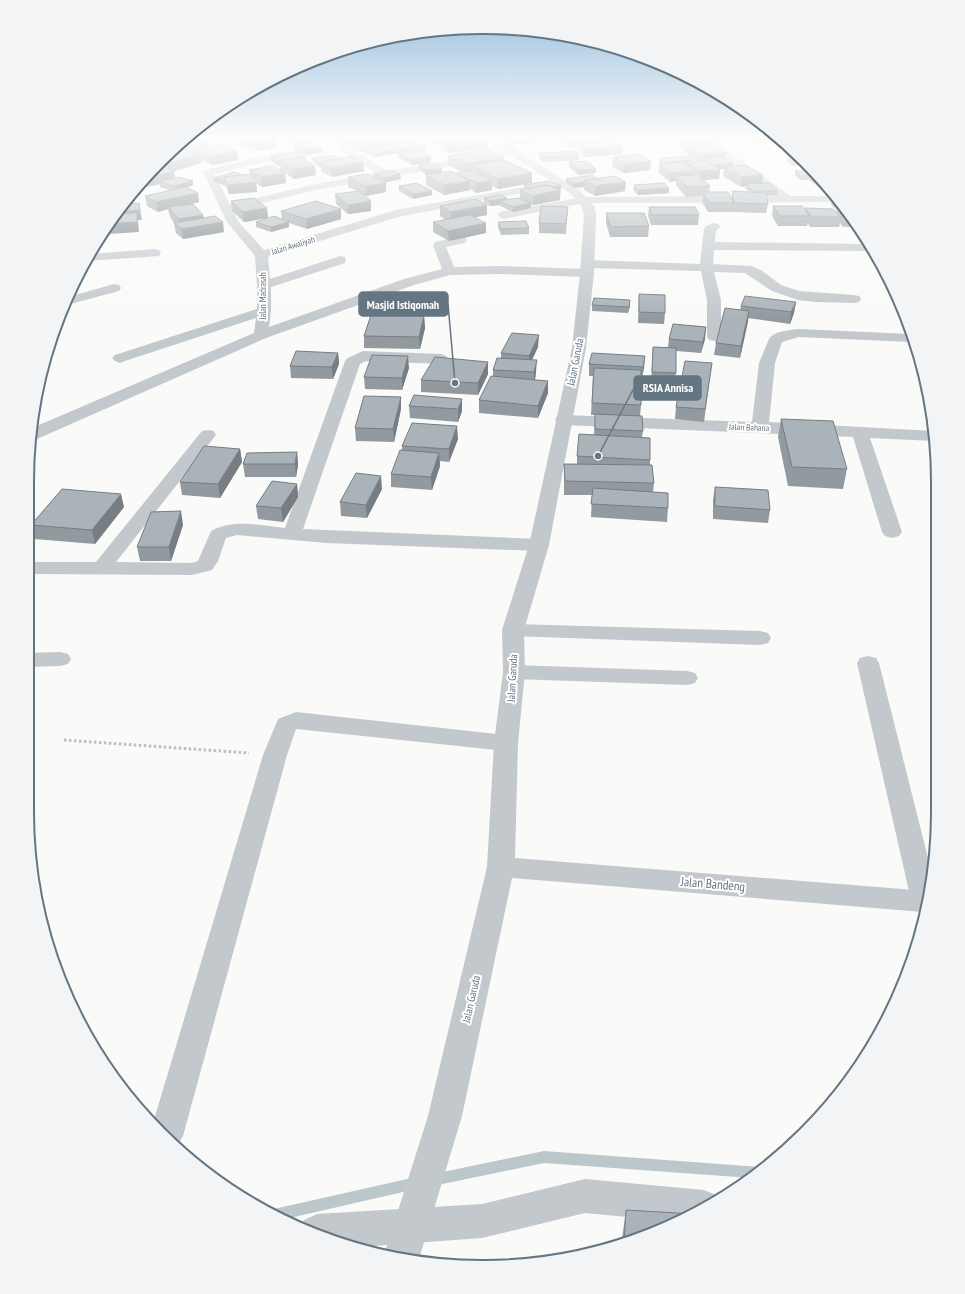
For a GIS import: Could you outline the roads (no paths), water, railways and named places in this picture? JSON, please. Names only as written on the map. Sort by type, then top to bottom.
[{"type":"street","points":[[222,198],[233,222],[261,255]]},
{"type":"street","points":[[227,208],[268,198]]},
{"type":"street","name":"Jalan Awaliyah","points":[[261,255],[389,216],[480,198]]},
{"type":"street","points":[[503,215],[584,200],[830,199]]},
{"type":"street","name":"Jalan Garuda","points":[[403,1252],[445,1116],[501,867],[506,743],[514,672],[513,630],[539,545],[563,420],[579,348],[588,268],[590,215],[588,206],[584,200]]},
{"type":"street","points":[[714,227],[710,229],[706,267],[714,300],[714,337]]},
{"type":"street","points":[[449,271],[438,245],[461,240]]},
{"type":"street","points":[[708,246],[865,248]]},
{"type":"street","points":[[94,258],[155,253]]},
{"type":"street","name":"Jalan Madrasah","points":[[37,432],[260,335],[264,311],[264,285],[261,255]]},
{"type":"street","points":[[486,259],[500,270]]},
{"type":"street","points":[[264,285],[340,260]]},
{"type":"street","points":[[260,335],[409,282],[449,271],[706,267],[747,269],[763,276],[772,286],[792,294],[816,298],[854,299]]},
{"type":"street","points":[[73,300],[114,288]]},
{"type":"street","points":[[120,358],[264,311]]},
{"type":"street","points":[[760,427],[767,363],[776,339],[790,334],[800,333],[907,338]]},
{"type":"street","points":[[292,534],[353,361],[363,356],[441,359]]},
{"type":"street","name":"Jalan Bahana","points":[[563,420],[760,427],[928,436]]},
{"type":"street","points":[[860,432],[892,532]]},
{"type":"street","points":[[101,569],[208,435]]},
{"type":"street","points":[[34,568],[192,569],[204,566],[208,561],[218,535],[226,531],[237,529],[326,537],[539,545]]},
{"type":"street","points":[[513,630],[760,638]]},
{"type":"street","points":[[34,660],[60,659]]},
{"type":"street","points":[[868,663],[923,892]]},
{"type":"street","points":[[514,672],[687,678]]},
{"type":"street","points":[[167,1131],[275,755],[286,724],[296,720],[506,743]]},
{"type":"street","name":"Jalan Bandeng","points":[[501,867],[922,900]]},
{"type":"street","points":[[324,1231],[414,1218],[482,1221],[585,1196],[695,1206]]},
{"type":"waterway","points":[[433,1180],[544,1157],[749,1172]]},
{"type":"waterway","points":[[282,1213],[416,1183]]},
{"type":"place","name":"Masjid Istiqomah","points":[[455,383]]},
{"type":"place","name":"RSIA Annisa","points":[[598,456]]}]
